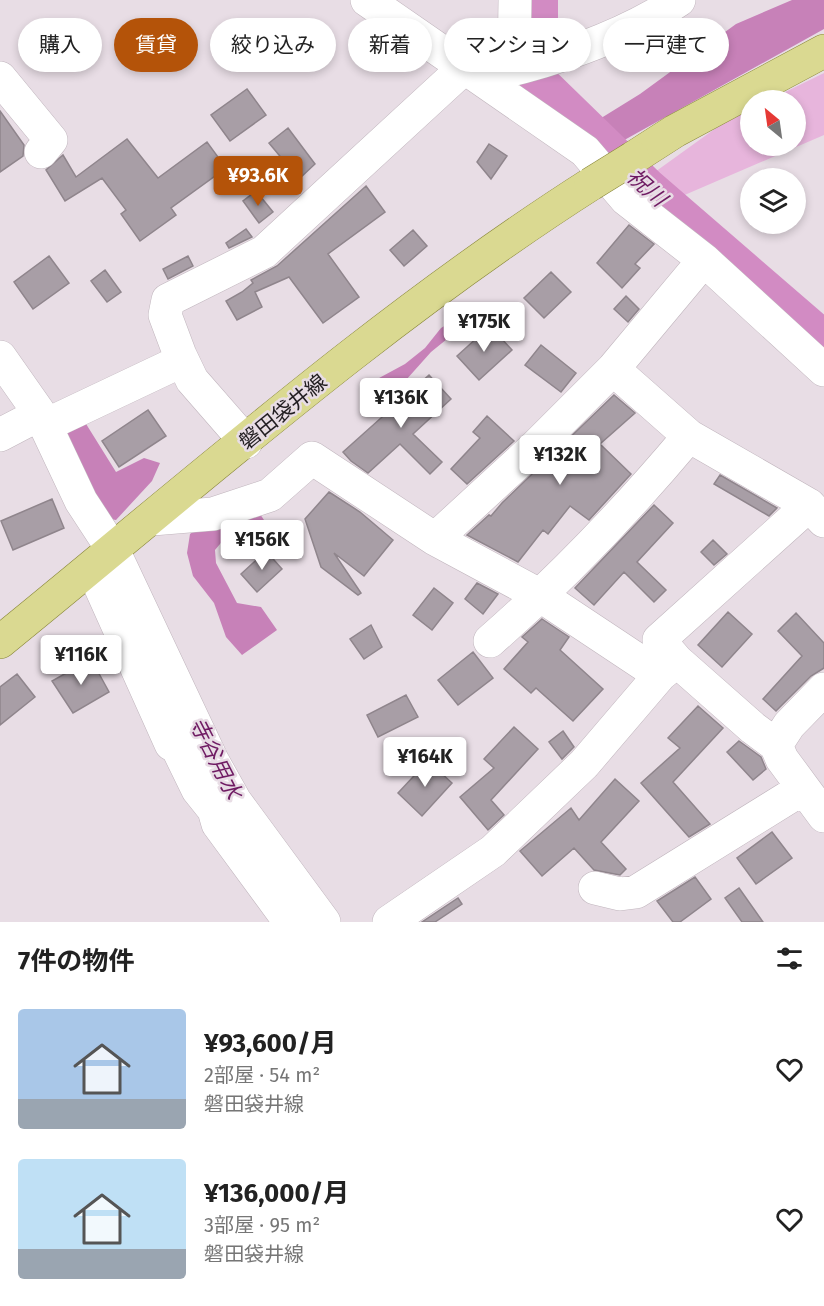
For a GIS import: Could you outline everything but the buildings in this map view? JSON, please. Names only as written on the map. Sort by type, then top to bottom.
[{"type":"main road","name":"磐田袋井線","points":[[0,642],[370,341],[529,224],[675,131],[824,51]]},
{"type":"street","points":[[367,0],[444,53]]},
{"type":"street","points":[[515,0],[515,18]]},
{"type":"street","points":[[591,42],[663,11],[679,0]]},
{"type":"street","points":[[246,442],[192,380],[165,315],[168,300],[264,252],[472,72],[585,151],[626,199],[704,260],[824,370]]},
{"type":"street","points":[[0,78],[51,140],[41,152]]},
{"type":"street","points":[[435,539],[533,449],[613,369],[704,260]]},
{"type":"street","points":[[0,435],[43,420],[177,363],[180,355]]},
{"type":"street","points":[[0,357],[43,420],[81,501],[171,744],[177,747],[198,790],[214,810],[218,824],[290,922]]},
{"type":"street","points":[[613,369],[689,436],[816,513],[659,640],[669,668]]},
{"type":"street","points":[[490,641],[541,596],[630,507],[689,436]]},
{"type":"street","points":[[152,519],[213,514],[270,495],[312,458],[435,539],[669,668],[776,744],[782,759],[824,816]]},
{"type":"street","points":[[102,559],[235,801],[324,922]]},
{"type":"street","points":[[389,922],[493,851],[584,764],[669,668]]},
{"type":"street","points":[[776,744],[789,725],[824,689]]},
{"type":"street","points":[[595,888],[620,894],[636,892],[802,789]]},
{"type":"shaded area","points":[[792,0],[824,0],[824,29],[619,143],[596,139],[598,120],[670,72],[729,72],[729,29]]},
{"type":"shaded area","points":[[824,73],[824,135],[806,143],[806,90],[789,90]]},
{"type":"shaded area","points":[[740,115],[740,156],[775,156],[747,168],[740,168],[740,171],[673,200],[648,177],[723,123]]},
{"type":"shaded area","points":[[476,307],[468,322],[431,352],[406,380],[370,411],[360,401],[368,384],[405,364],[425,348],[441,328]]},
{"type":"shaded area","points":[[78,411],[116,472],[144,458],[160,463],[152,481],[116,520],[104,518],[63,430]]},
{"type":"shaded area","points":[[258,511],[264,520],[246,531],[230,532],[215,550],[216,563],[237,603],[261,607],[277,630],[242,655],[226,637],[214,603],[193,576],[187,553],[190,534],[205,523]]},
{"type":"waterway","name":"祝川","points":[[538,0],[538,82],[646,187],[824,341]]},
{"type":"water label","name":"寺谷用水","points":[[216,758]]}]
